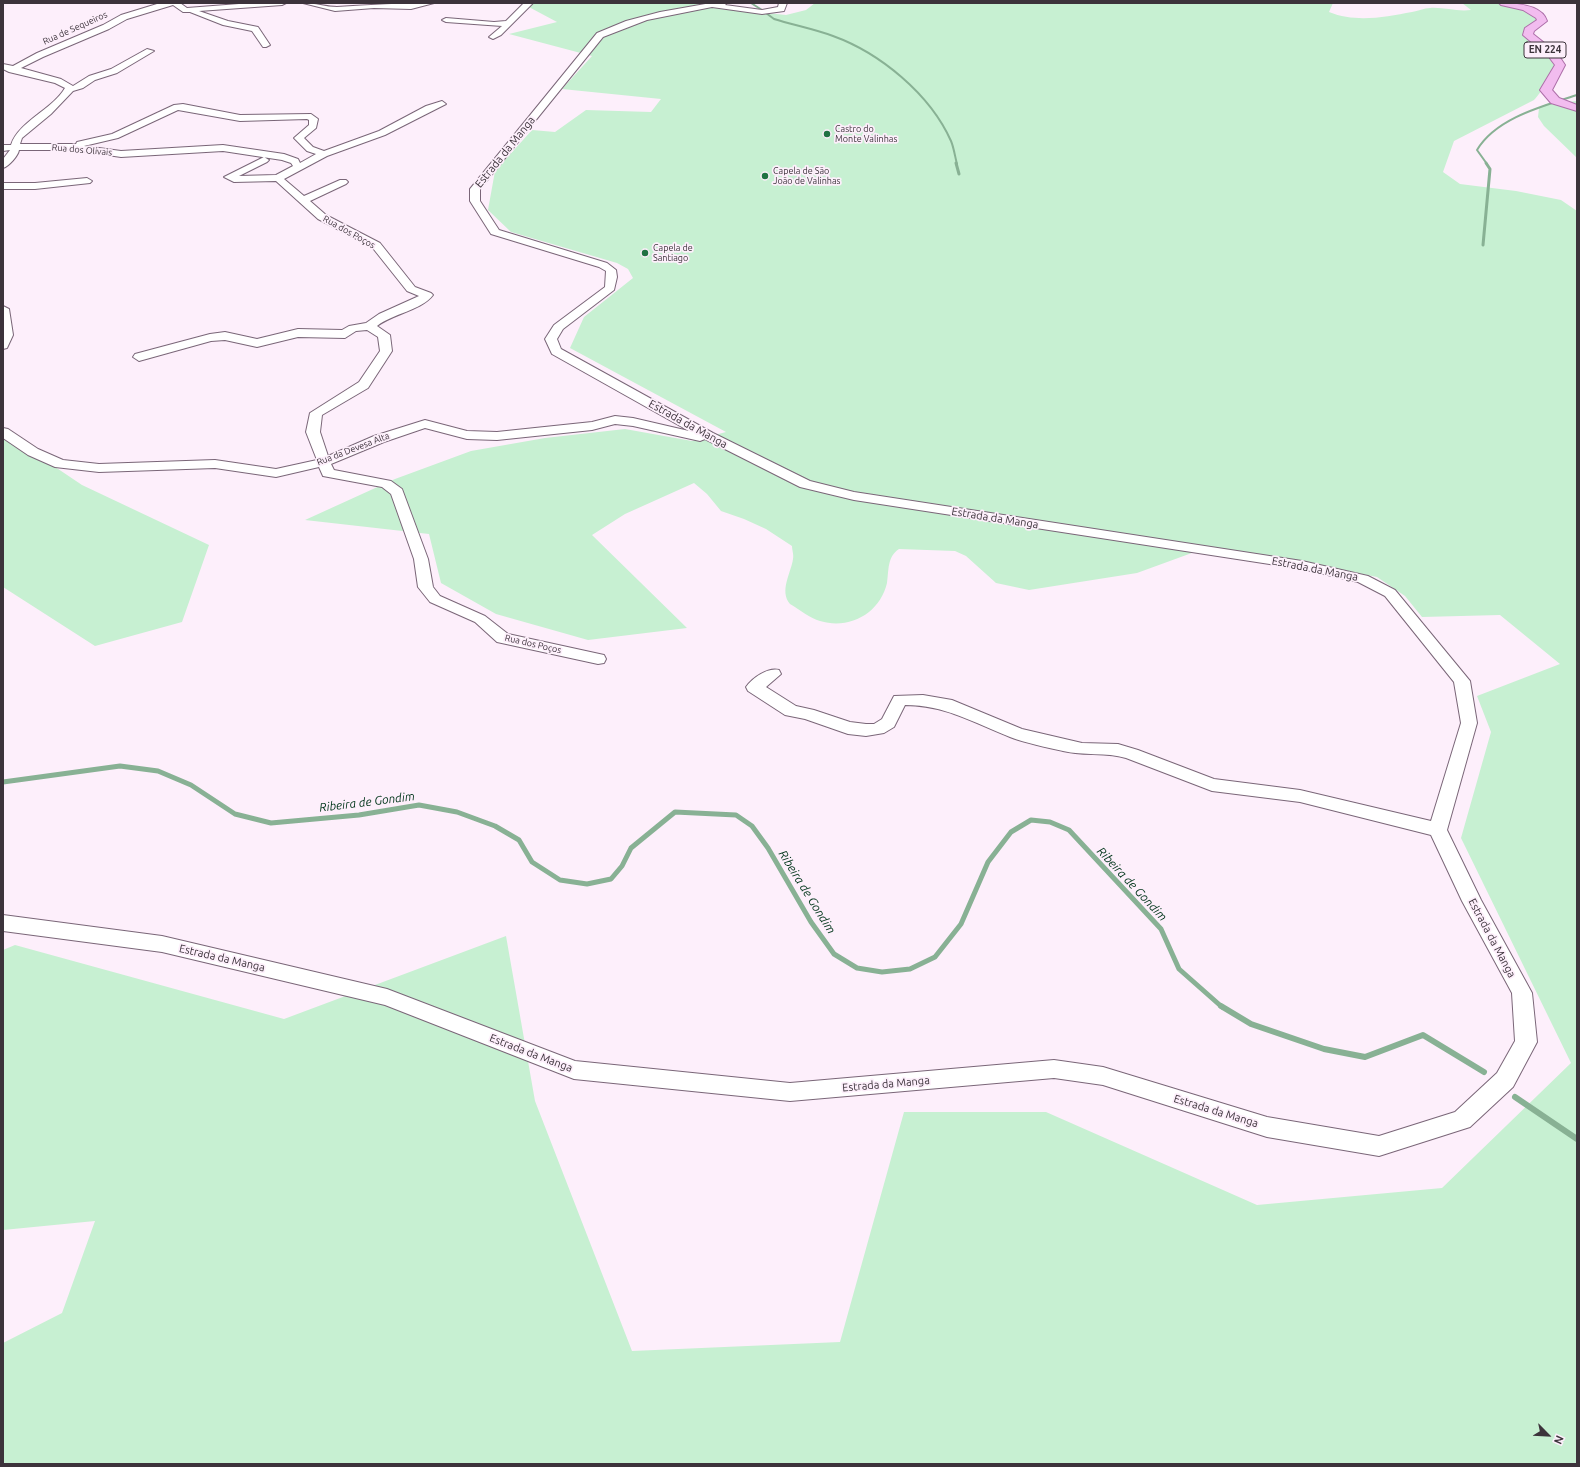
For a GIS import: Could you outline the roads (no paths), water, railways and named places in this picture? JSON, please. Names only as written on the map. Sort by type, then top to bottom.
[{"type":"main road","name":"EN 224","points":[[1504,3],[1526,8],[1541,17],[1542,21],[1529,30],[1528,35],[1552,55],[1560,65],[1546,90],[1548,96],[1554,100],[1577,108]]},
{"type":"street","points":[[173,3],[186,10],[226,23],[255,29],[260,33],[266,45]]},
{"type":"street","name":"Rua de Sequeiros","points":[[12,70],[40,55],[106,27],[124,17],[157,6],[173,3]]},
{"type":"street","points":[[186,10],[282,3]]},
{"type":"street","points":[[307,3],[335,9],[374,6],[411,7],[430,3]]},
{"type":"street","points":[[493,37],[503,31],[507,23],[517,15],[522,6],[529,3]]},
{"type":"street","points":[[712,5],[723,3]]},
{"type":"street","points":[[712,5],[769,12],[781,10],[783,3]]},
{"type":"street","name":"Estrada da Manga","points":[[3,923],[162,944],[387,997],[574,1070],[790,1092],[1054,1069],[1103,1076],[1267,1127],[1379,1146],[1462,1120],[1505,1080],[1526,1042],[1522,993],[1472,901],[1438,830],[1469,724],[1462,681],[1390,593],[1363,579],[1302,565],[854,496],[805,484],[708,436],[556,351],[551,339],[558,327],[610,288],[612,277],[611,270],[603,265],[495,232],[474,201],[475,189],[600,35],[611,29],[662,14],[712,5]]},
{"type":"street","points":[[446,20],[494,24],[507,23]]},
{"type":"street","points":[[68,90],[80,86],[92,78],[114,71],[150,51]]},
{"type":"street","points":[[3,66],[12,70],[58,81],[71,88],[48,112],[18,137],[14,153],[3,165]]},
{"type":"street","points":[[264,160],[229,177],[234,179],[278,178],[324,154],[382,133],[429,108],[442,104]]},
{"type":"street","points":[[306,105],[308,116]]},
{"type":"street","points":[[74,148],[78,145],[115,136],[177,107],[240,118],[308,116],[314,119],[313,126],[299,138],[310,149],[324,154]]},
{"type":"street","name":"Rua dos Olivais","points":[[3,148],[74,148],[121,154],[223,148],[296,161],[298,167]]},
{"type":"street","name":"Rua dos Poços","points":[[278,178],[322,217],[376,246],[411,289],[427,295],[419,301],[379,317],[369,326],[384,335],[386,351],[364,385],[316,413],[313,432],[328,473],[386,484],[397,492],[421,559],[426,587],[435,599],[480,619],[503,638],[598,659]]},
{"type":"street","points":[[3,186],[36,186],[87,181]]},
{"type":"street","points":[[303,200],[343,182]]},
{"type":"street","points":[[3,309],[6,335],[3,345]]},
{"type":"street","points":[[139,357],[210,338],[225,336],[258,343],[298,333],[345,334],[353,328],[369,326]]},
{"type":"street","name":"Rua da Devesa Alta","points":[[3,432],[33,452],[60,464],[99,468],[215,464],[276,472],[325,462],[379,439],[425,424],[467,435],[497,436],[584,427],[615,420],[633,422],[687,435],[708,436]]},
{"type":"street","points":[[773,674],[754,687],[791,711],[808,714],[848,728],[866,730],[878,729],[888,723],[900,700],[923,700],[952,706],[1017,733],[1038,739],[1082,749],[1118,750],[1132,754],[1156,765],[1212,785],[1300,796],[1403,820],[1438,830]]},
{"type":"waterway","points":[[751,3],[762,10]]},
{"type":"waterway","points":[[766,13],[774,19],[833,36],[851,43],[885,64],[902,77],[930,107],[942,124],[951,141],[957,164]]},
{"type":"waterway","points":[[1487,164],[1477,150],[1485,139],[1496,129],[1508,121],[1535,109],[1577,95]]},
{"type":"waterway","points":[[956,163],[959,174]]},
{"type":"waterway","points":[[1483,245],[1490,169],[1486,163]]},
{"type":"waterway","name":"Ribeira de Gondim","points":[[3,782],[120,766],[158,771],[191,785],[235,814],[271,823],[359,815],[419,805],[457,812],[495,826],[519,840],[532,862],[560,880],[587,884],[611,879],[622,866],[631,848],[675,812],[736,815],[752,826],[768,848],[811,922],[834,954],[857,968],[882,972],[910,969],[935,957],[961,924],[988,862],[1011,832],[1031,820],[1050,822],[1069,830],[1161,929],[1179,969],[1222,1007]]},
{"type":"waterway","name":"Ribeira de Gondim","points":[[1221,1006],[1251,1024],[1324,1049],[1365,1057],[1423,1035],[1484,1072]]},
{"type":"waterway","name":"Ribeira de Gondim","points":[[1515,1097],[1577,1139]]},
{"type":"place","name":"Castro do Monte Valinhas","points":[[827,134]]},
{"type":"place","name":"Capela de São João de Valinhas","points":[[765,176]]},
{"type":"place","name":"Capela de Santiago","points":[[645,253]]}]
